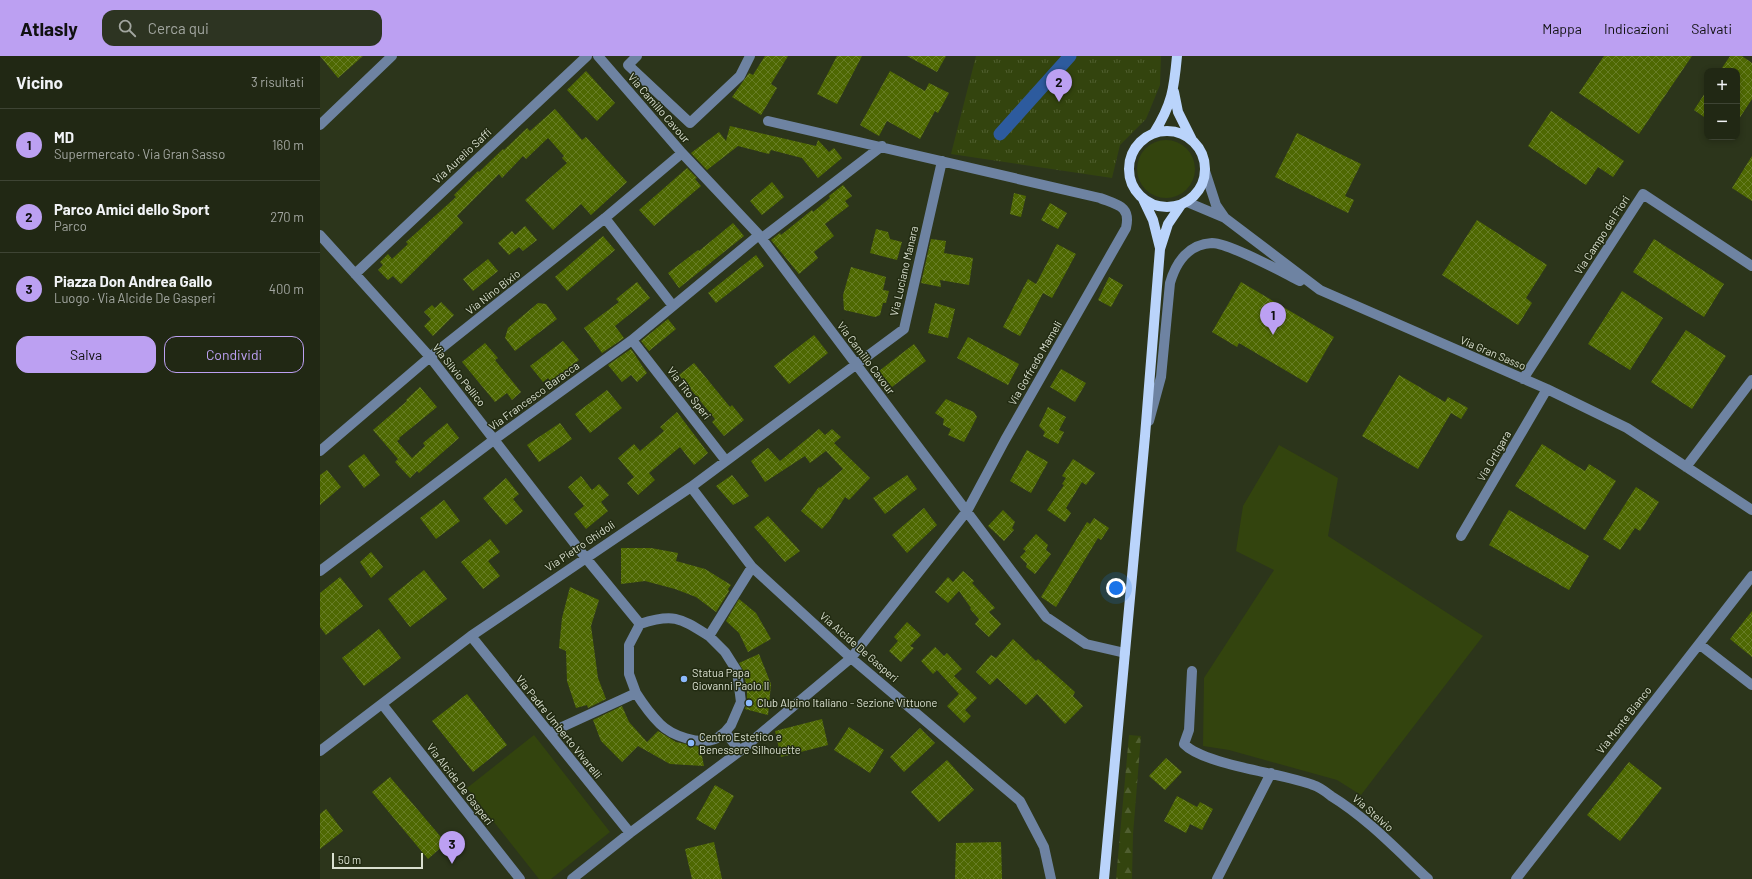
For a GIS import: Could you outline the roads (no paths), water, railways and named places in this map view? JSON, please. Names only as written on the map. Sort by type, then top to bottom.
[{"type":"main road","points":[[1154,132],[1166,114],[1174,90],[1177,56]]},
{"type":"main road","points":[[1104,879],[1145,436],[1160,248],[1168,224],[1184,203],[1196,194],[1202,183],[1205,171],[1202,155],[1178,112],[1174,90]]},
{"type":"main road","points":[[1160,248],[1153,220],[1143,199],[1135,190],[1130,180],[1128,168],[1130,157],[1135,146],[1143,138],[1154,132],[1164,130],[1175,131],[1185,135],[1193,141]]},
{"type":"main road","points":[[1143,199],[1151,204],[1161,207],[1171,207],[1184,203]]},
{"type":"street","points":[[320,125],[392,56]]},
{"type":"street","name":"Via Aurelio Saffi","points":[[355,274],[587,56]]},
{"type":"street","name":"Via Camillo Cavour","points":[[598,56],[682,153],[760,237],[1046,618],[1086,644],[1125,653]]},
{"type":"street","points":[[637,56],[628,65],[690,124],[740,76],[750,56]]},
{"type":"street","points":[[768,121],[942,161]]},
{"type":"street","name":"Via Francesco Baracca","points":[[320,571],[495,439],[632,340],[760,237],[882,146]]},
{"type":"street","name":"Via Nino Bixio","points":[[320,451],[430,357],[605,218],[682,153]]},
{"type":"street","name":"Via Goffredo Mameli","points":[[630,833],[740,751],[851,658],[967,511],[1004,440],[1126,228],[1128,218],[1126,211],[1119,205],[1100,198],[942,161]]},
{"type":"street","name":"Via Luciano Manara","points":[[856,365],[904,329],[942,161]]},
{"type":"street","name":"Via Gran Sasso","points":[[1205,171],[1216,205],[1225,218]]},
{"type":"street","name":"Via Campo dei Fiori","points":[[1523,379],[1642,194],[1752,266]]},
{"type":"street","name":"Via Gran Sasso","points":[[1184,203],[1225,218],[1320,290],[1546,389],[1627,428],[1752,510]]},
{"type":"street","points":[[605,218],[673,306]]},
{"type":"street","name":"Via Silvio Pellico","points":[[320,235],[430,357],[585,557],[640,624]]},
{"type":"street","points":[[1145,436],[1161,377],[1170,282],[1175,268],[1190,251],[1213,243],[1232,248],[1320,290]]},
{"type":"street","name":"Via Tito Speri","points":[[632,340],[726,461]]},
{"type":"street","name":"Via Pietro Ghidoli","points":[[320,752],[471,636],[585,557],[691,487],[856,365]]},
{"type":"street","points":[[1686,467],[1752,380]]},
{"type":"street","name":"Via Ortigara","points":[[1461,536],[1546,389]]},
{"type":"street","name":"Via Alcide De Gasperi","points":[[691,487],[752,567],[851,658],[1020,801],[1044,848],[1051,879]]},
{"type":"street","points":[[709,636],[752,567]]},
{"type":"street","name":"Via Monte Bianco","points":[[1516,879],[1752,576]]},
{"type":"street","points":[[660,617],[682,619],[709,636],[725,652],[737,671],[741,702],[732,725],[716,739],[701,742],[682,738],[662,726],[648,711],[636,693],[629,674],[628,645],[640,624],[660,617]]},
{"type":"street","name":"Via Padre Umberto Vivarelli","points":[[471,636],[630,833]]},
{"type":"street","points":[[1699,644],[1752,686]]},
{"type":"street","name":"Via Stelvio","points":[[1192,671],[1189,730],[1184,744],[1190,750],[1226,763],[1314,785],[1352,809],[1428,879]]},
{"type":"street","points":[[549,733],[636,693]]},
{"type":"street","name":"Via Alcide De Gasperi","points":[[382,704],[520,879]]},
{"type":"street","points":[[724,732],[740,751]]},
{"type":"street","points":[[1217,879],[1270,773]]},
{"type":"street","points":[[572,879],[630,833]]},
{"type":"waterway","points":[[1000,134],[1070,56]]},
{"type":"place","name":"Parco Amici dello Sport","points":[[1059,102]]},
{"type":"place","name":"MD","points":[[1273,335]]},
{"type":"place","name":"Statua Papa Giovanni Paolo II","points":[[684,679]]},
{"type":"place","name":"Club Alpino Italiano - Sezione Vittuone","points":[[749,703]]},
{"type":"place","name":"Centro Estetico e Benessere Silhouette","points":[[691,743]]},
{"type":"place","name":"Piazza Don Andrea Gallo","points":[[452,864]]}]
